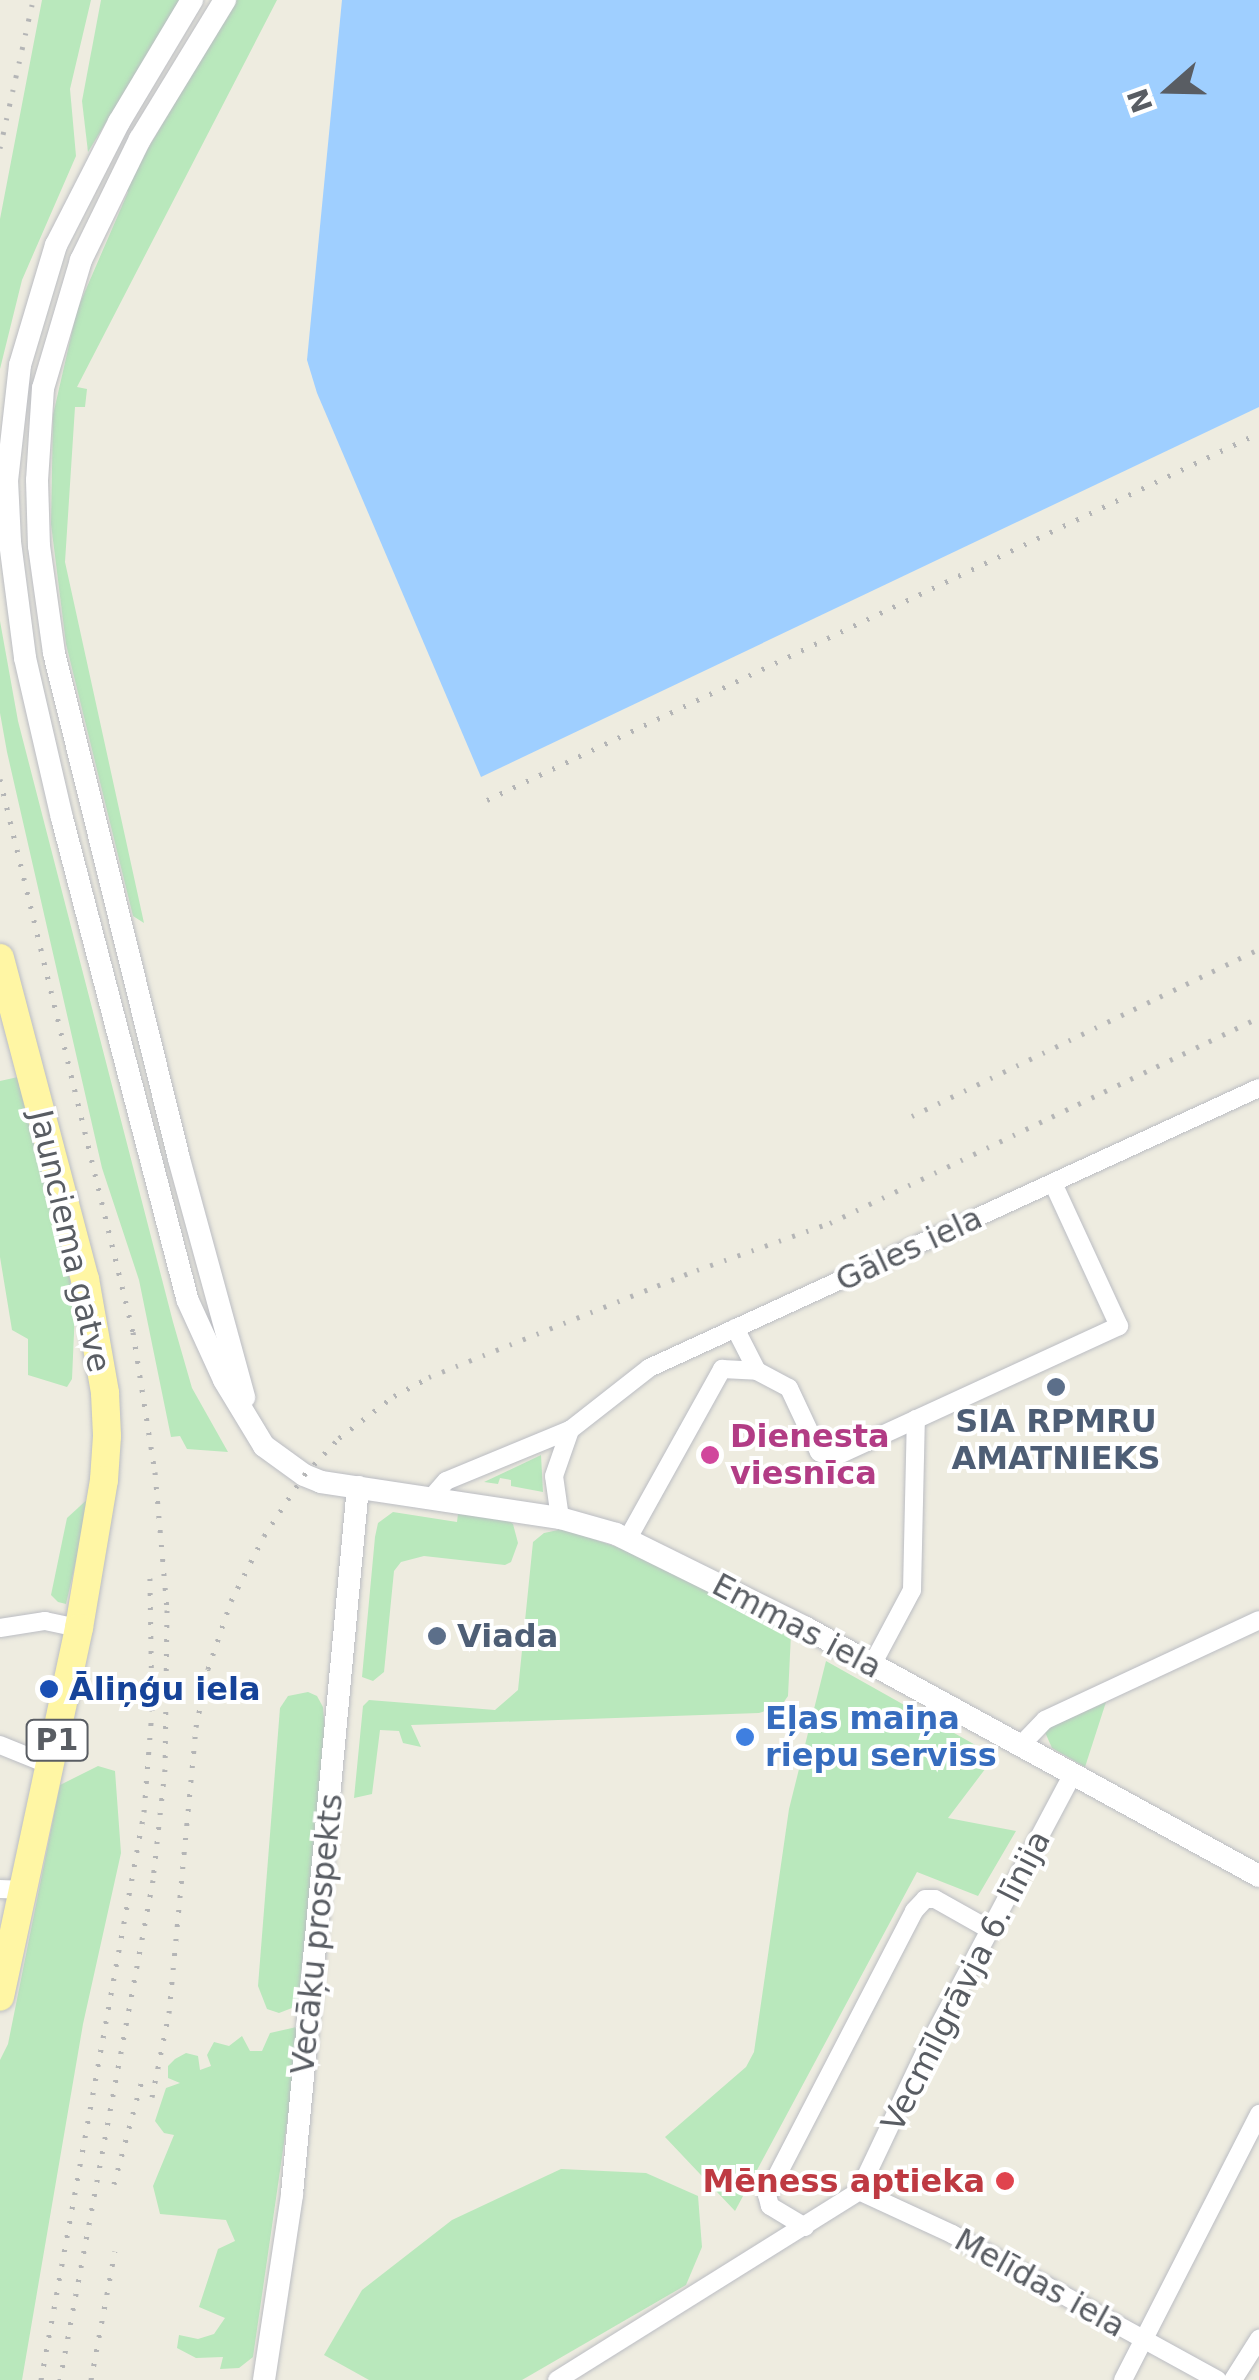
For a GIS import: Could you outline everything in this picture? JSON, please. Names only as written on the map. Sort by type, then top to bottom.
[{"type":"main road","name":"Emmas iela","points":[[192,0],[118,122],[56,245],[33,312],[12,417],[10,542],[25,658],[98,952],[187,1299],[224,1380],[264,1446],[287,1467],[320,1482],[560,1518],[628,1540],[872,1665],[1259,1876]]},
{"type":"main road","points":[[224,0],[140,139],[82,260],[43,388],[39,546],[54,653],[124,945],[250,1419]]},
{"type":"main road","points":[[98,952],[124,945]]},
{"type":"main road","name":"Jaunciema gatve","points":[[0,958],[85,1278],[105,1393],[104,1480],[79,1628],[52,1766],[13,1889],[0,1993]]},
{"type":"main road","name":"P1","points":[[0,1010],[26,1063]]},
{"type":"main road","name":"Vecāķu prospekts","points":[[264,2380],[292,2194],[358,1488]]},
{"type":"street","name":"Gāles iela","points":[[433,1496],[446,1481],[570,1430],[649,1368],[1259,1088]]},
{"type":"street","points":[[628,1540],[722,1369],[756,1371],[789,1388],[819,1452],[832,1458],[1119,1326],[1053,1182]]},
{"type":"street","points":[[735,1328],[756,1371]]},
{"type":"street","points":[[872,1665],[912,1590],[916,1419]]},
{"type":"street","points":[[560,1518],[554,1476],[570,1430]]},
{"type":"street","points":[[1020,1746],[1045,1720],[1259,1620]]},
{"type":"street","points":[[0,1628],[46,1621],[79,1628]]},
{"type":"street","points":[[0,1745],[52,1766]]},
{"type":"street","name":"Vecmīlgrāvja 6. līnija","points":[[557,2380],[860,2192],[1072,1774]]},
{"type":"street","points":[[806,2228],[770,2206],[768,2196],[914,1911],[925,1899],[935,1899],[990,1930]]},
{"type":"street","points":[[1122,2380],[1259,2114]]},
{"type":"street","name":"Melīdas iela","points":[[860,2192],[952,2234],[1218,2380]]},
{"type":"street","points":[[1233,2380],[1259,2340]]},
{"type":"green space","points":[[42,0],[91,0],[70,89],[76,156],[22,280],[0,369],[0,219]]},
{"type":"green space","points":[[101,0],[181,0],[88,152],[82,101]]},
{"type":"green space","points":[[235,0],[277,0],[77,387],[87,389],[85,407],[75,407],[65,562],[144,923],[133,916],[66,644],[51,524],[53,415],[77,310],[128,192],[125,188]]},
{"type":"green space","points":[[0,621],[18,721],[173,1322],[192,1388],[228,1452],[187,1449],[180,1436],[171,1437],[139,1280],[102,1168],[7,752],[0,713]]},
{"type":"green space","points":[[18,1077],[65,1250],[75,1310],[72,1379],[67,1387],[28,1375],[28,1339],[12,1330],[0,1257],[0,1081]]},
{"type":"green space","points":[[541,1455],[543,1492],[511,1486],[511,1480],[500,1478],[498,1484],[484,1482]]},
{"type":"green space","points":[[91,1496],[66,1604],[58,1602],[51,1595],[67,1518]]},
{"type":"green space","points":[[393,1512],[457,1522],[458,1514],[505,1518],[513,1524],[518,1543],[511,1562],[505,1565],[424,1556],[401,1562],[394,1571],[384,1672],[373,1681],[362,1677],[375,1537],[378,1523]]},
{"type":"green space","points":[[563,1529],[656,1560],[791,1634],[788,1696],[781,1706],[759,1713],[411,1725],[421,1747],[403,1743],[399,1731],[380,1730],[372,1794],[354,1798],[363,1706],[369,1700],[495,1710],[518,1690],[533,1542],[544,1533]]},
{"type":"green space","points":[[826,1661],[995,1756],[948,1818],[1016,1831],[978,1896],[917,1872],[735,2211],[665,2137],[746,2067],[754,2052],[789,1809]]},
{"type":"green space","points":[[308,1692],[317,1696],[323,1707],[325,1731],[299,1997],[292,2008],[279,2013],[267,2009],[258,1986],[280,1708],[288,1696]]},
{"type":"green space","points":[[1106,1702],[1085,1767],[1052,1748],[1044,1730]]},
{"type":"green space","points":[[98,1766],[115,1771],[121,1853],[83,2024],[22,2380],[0,2380],[0,2060],[8,2044],[60,1785]]},
{"type":"green space","points":[[301,2026],[253,2357],[239,2368],[220,2369],[223,2357],[196,2358],[177,2348],[179,2335],[198,2339],[214,2334],[225,2318],[199,2307],[218,2249],[235,2241],[226,2220],[160,2214],[153,2186],[174,2135],[164,2133],[155,2121],[166,2088],[180,2083],[168,2078],[168,2066],[175,2059],[186,2053],[198,2056],[200,2070],[211,2066],[207,2055],[214,2042],[229,2046],[242,2036],[250,2051],[262,2051],[270,2033]]},
{"type":"green space","points":[[561,2169],[646,2173],[698,2196],[702,2247],[686,2285],[522,2380],[369,2380],[324,2355],[362,2290],[452,2220]]},
{"type":"water","points":[[342,0],[1259,0],[1259,407],[481,777],[317,393],[307,360]]},
{"type":"railway","points":[[0,148],[33,0]]},
{"type":"railway","points":[[487,800],[1259,433]]},
{"type":"railway","points":[[0,779],[133,1332],[155,1472],[167,1610],[165,1769],[153,1880],[60,2380]]},
{"type":"railway","points":[[912,1116],[1259,949]]},
{"type":"railway","points":[[152,2097],[169,2013],[196,1727],[208,1669],[231,1601],[264,1536],[304,1475],[339,1438],[394,1396],[429,1377],[697,1270],[830,1223],[1259,1017]]},
{"type":"railway","points":[[41,2380],[144,1812],[152,1711],[150,1578]]},
{"type":"railway","points":[[114,2184],[144,2073]]},
{"type":"railway","points":[[91,2380],[115,2251]]},
{"type":"place","name":"SIA RPMRU AMATNIEKS","points":[[1056,1387]]},
{"type":"place","name":"Dienesta viesnīca","points":[[710,1455]]},
{"type":"place","name":"Viada","points":[[437,1636]]},
{"type":"place","name":"Āliņģu iela","points":[[49,1689]]},
{"type":"place","name":"Eļas maiņa riepu serviss","points":[[745,1737]]},
{"type":"place","name":"Mēness aptieka","points":[[1005,2181]]}]
